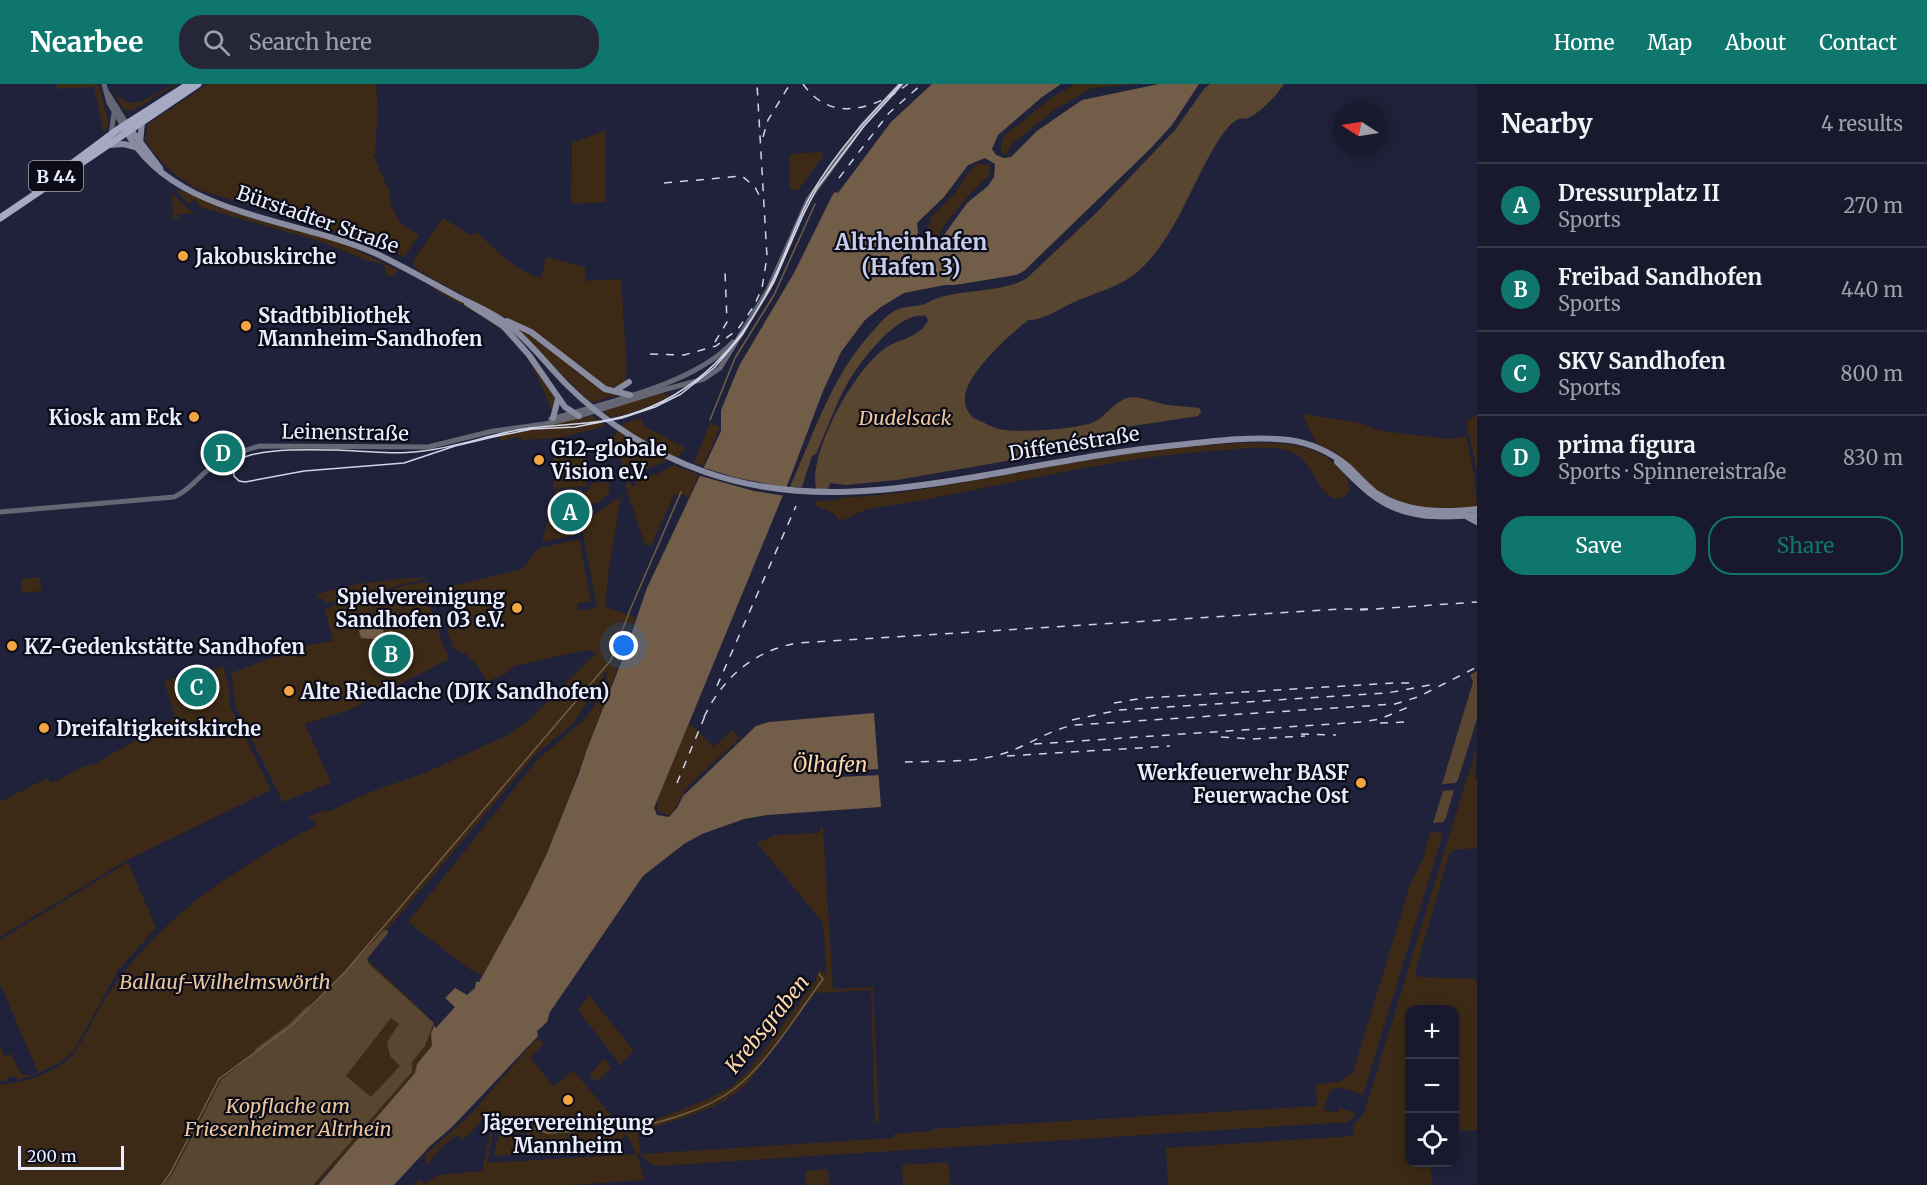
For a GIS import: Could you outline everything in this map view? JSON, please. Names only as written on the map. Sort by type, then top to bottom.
[{"type":"main road","name":"B 44","points":[[0,216],[108,145],[127,128],[189,84]]},
{"type":"main road","name":"B 44","points":[[141,118],[198,84]]},
{"type":"main road","points":[[108,145],[138,145],[141,118]]},
{"type":"main road","name":"B 44","points":[[0,216],[110,135],[127,128]]},
{"type":"main road","name":"Bürstadter Straße","points":[[127,128],[161,174],[194,194],[370,251],[498,317],[519,334],[571,389]]},
{"type":"main road","name":"Bürstadter Straße","points":[[462,299],[474,310],[504,327],[527,344]]},
{"type":"main road","points":[[498,317],[531,332],[592,380],[631,398]]},
{"type":"main road","points":[[504,327],[529,355],[558,398],[579,416]]},
{"type":"main road","points":[[613,391],[629,382]]},
{"type":"main road","name":"Diffenéstraße","points":[[571,389],[602,416],[638,440],[670,457],[701,471],[752,485],[785,490],[824,493],[913,487],[1126,451],[1207,441],[1289,440],[1328,453],[1347,465],[1378,494],[1394,503],[1431,511],[1477,509]]},
{"type":"main road","points":[[554,418],[558,398]]},
{"type":"main road","name":"Diffenéstraße","points":[[1328,453],[1366,490],[1391,507],[1430,517],[1477,514]]},
{"type":"main road","points":[[1466,516],[1477,522]]},
{"type":"street","points":[[104,84],[109,103],[127,128]]},
{"type":"street","points":[[532,425],[572,412],[697,382],[720,368],[772,281],[808,200],[862,126],[900,84]]},
{"type":"street","points":[[106,92],[121,114],[127,128]]},
{"type":"street","points":[[110,135],[114,112]]},
{"type":"street","points":[[121,114],[141,118]]},
{"type":"street","points":[[532,425],[579,416],[678,379],[704,366],[725,351],[744,328]]},
{"type":"street","name":"Leinenstraße","points":[[0,512],[170,498],[183,494],[202,475],[218,464],[244,451],[267,445],[422,448],[532,425]]},
{"type":"green space","points":[[57,84],[98,84],[108,119],[104,133],[94,87],[57,89]]},
{"type":"green space","points":[[110,84],[125,101],[133,103],[177,84],[132,111],[123,109]]},
{"type":"green space","points":[[208,84],[376,84],[378,110],[375,147],[377,153],[373,155],[400,223],[419,235],[405,257],[362,239],[199,190],[168,168],[145,140],[148,124]]},
{"type":"green space","points":[[1075,84],[1139,84],[1092,88],[1053,111],[1012,144],[1007,153],[1004,155],[1001,153],[1001,143],[1005,135],[1051,98]]},
{"type":"green space","name":"Dudelsack","points":[[1210,84],[1284,84],[1257,112],[1231,124],[1210,155],[1173,227],[1150,259],[1136,273],[1122,282],[1045,316],[1028,320],[979,368],[966,391],[965,401],[966,408],[973,418],[993,427],[1013,431],[1086,425],[1098,420],[1122,400],[1132,397],[1167,405],[1200,408],[1201,412],[1198,416],[1126,427],[1117,442],[897,480],[846,485],[830,483],[828,489],[816,489],[816,473],[827,432],[850,389],[877,355],[890,345],[917,333],[928,320],[926,316],[915,316],[903,321],[880,340],[860,365],[842,394],[816,454],[812,456],[802,487],[790,487],[836,384],[860,347],[883,320],[901,308],[923,304],[948,295],[995,289],[1027,278],[1096,213],[1175,130]]},
{"type":"green space","points":[[606,130],[606,202],[571,204],[572,143]]},
{"type":"green space","points":[[821,152],[823,156],[799,189],[794,191],[790,187],[789,157],[791,154]]},
{"type":"green space","points":[[983,163],[991,167],[988,176],[944,225],[938,237],[933,236],[928,228],[931,217],[955,193],[969,171],[977,164]]},
{"type":"green space","points":[[175,189],[347,245],[398,270],[392,277],[386,275],[385,267],[381,263],[371,262],[319,241],[200,207],[194,200],[188,204]]},
{"type":"green space","points":[[172,193],[196,214],[178,214],[178,219],[173,219]]},
{"type":"green space","points":[[443,218],[470,235],[477,232],[506,260],[532,275],[541,278],[546,257],[585,267],[586,281],[621,279],[627,370],[624,384],[611,388],[604,386],[531,329],[495,313],[416,269],[413,265],[414,259]]},
{"type":"green space","points":[[430,286],[464,304],[508,333],[530,358],[552,392],[556,405],[555,410],[550,407],[529,361],[511,339],[486,319]]},
{"type":"green space","points":[[509,323],[544,344],[594,384],[617,395],[591,403]]},
{"type":"green space","points":[[676,391],[654,405],[621,416],[612,418],[603,411],[663,392],[665,395]]},
{"type":"green space","points":[[1302,414],[1356,422],[1382,431],[1449,439],[1466,436],[1475,480],[1477,509],[1431,510],[1395,501],[1380,493],[1336,453],[1316,443]]},
{"type":"green space","points":[[1477,415],[1477,471],[1466,422]]},
{"type":"green space","points":[[592,416],[606,426],[559,438],[522,440],[517,437],[501,441],[499,435]]},
{"type":"green space","points":[[641,418],[644,426],[686,448],[679,456],[623,479],[620,449],[612,440],[622,424]]},
{"type":"green space","points":[[710,423],[720,427],[703,466],[694,463]]},
{"type":"green space","points":[[1239,443],[1294,445],[1320,454],[1331,461],[1345,476],[1349,492],[1340,499],[1326,493],[1307,464],[1294,453],[1285,450],[1254,448],[1175,454],[1101,465],[868,509],[843,520],[839,520],[833,513],[816,506],[816,501],[920,490],[1122,455],[1192,446]]},
{"type":"green space","points":[[586,449],[587,486],[554,489],[553,453]]},
{"type":"green space","points":[[674,465],[699,475],[689,497],[682,494],[674,495],[651,546],[645,545],[625,485],[629,482],[634,487],[635,478],[657,474]]},
{"type":"green space","points":[[609,482],[609,493],[599,503],[587,504],[584,495],[592,483]]},
{"type":"green space","points":[[582,489],[582,500],[556,501],[555,491]]},
{"type":"green space","name":"Ballauf-Wilhelmswörth","points":[[621,496],[605,607],[635,617],[616,674],[555,834],[506,935],[483,975],[472,971],[408,922],[537,760],[583,721],[594,706],[606,680],[608,668],[573,724],[536,754],[364,957],[414,1003],[440,1031],[416,1072],[367,1131],[316,1185],[0,1185],[0,1084],[20,1082],[40,1076],[58,1067],[74,1054],[116,983],[159,933],[182,912],[232,874],[317,825],[308,817],[325,810],[328,812],[370,792],[425,773],[510,734],[529,720],[597,652],[586,650],[514,666],[507,673],[487,682],[474,661],[453,648],[447,630],[450,628],[448,615],[458,613],[452,586],[522,569],[539,548],[579,539],[591,601],[577,604],[578,611],[597,607],[581,523],[576,535],[542,542],[549,517],[581,518],[584,520],[582,523]]},
{"type":"green space","points":[[560,505],[581,505],[580,516],[560,516]]},
{"type":"green space","points":[[40,577],[41,591],[22,593],[21,579]]},
{"type":"green space","points":[[428,578],[331,602],[326,602],[316,595],[357,584]]},
{"type":"green space","points":[[424,582],[429,583],[427,599],[433,615],[418,620],[422,630],[436,626],[449,659],[349,710],[305,724],[331,783],[283,802],[236,708],[231,673],[307,645],[333,641],[325,609],[332,607],[336,601],[382,593]]},
{"type":"green space","points":[[223,666],[230,692],[230,706],[271,790],[127,860],[0,937],[0,802],[47,778],[52,783],[83,767],[95,764],[175,717],[164,681],[189,675],[191,679]]},
{"type":"green space","points":[[1477,671],[1477,719],[1458,780],[1456,783],[1442,784],[1473,682],[1470,675]]},
{"type":"green space","points":[[689,723],[698,731],[677,783],[699,732],[714,747],[732,730],[740,738],[688,787],[670,815],[662,814],[658,811],[657,802]]},
{"type":"green space","points":[[1477,746],[1475,779],[1477,779],[1477,848],[1453,850],[1449,855],[1415,972],[1419,977],[1477,979],[1477,1130],[1459,1131],[1459,1005],[1405,1005],[1405,1167],[1431,1167],[1432,1185],[1168,1185],[1166,1148],[1354,1136],[1353,1125],[1365,1110]]},
{"type":"green space","points":[[1454,790],[1446,818],[1443,822],[1433,823],[1443,791]]},
{"type":"green space","points":[[820,828],[823,828],[833,989],[873,987],[879,1122],[875,1122],[871,990],[815,993],[747,1084],[723,1101],[696,1114],[638,1132],[640,1154],[637,1154],[644,1180],[571,1185],[414,1185],[419,1179],[425,1184],[438,1175],[482,1171],[494,1116],[490,1112],[463,1140],[458,1135],[442,1146],[426,1166],[425,1155],[473,1112],[537,1038],[544,1043],[531,1058],[554,1087],[573,1070],[620,1126],[649,1122],[730,1088],[749,1070],[814,983],[820,969],[827,976],[823,923],[757,843],[776,835],[820,833]],"holes":[[[494,1125],[500,1126],[494,1156],[509,1155],[514,1151],[516,1133],[526,1132],[530,1151],[615,1146],[626,1134],[637,1154],[487,1163]]]},
{"type":"green space","points":[[1430,832],[1443,833],[1363,1095],[1337,1088],[1329,1094],[1326,1100],[1324,1110],[1336,1113],[1340,1108],[1357,1114],[1348,1122],[658,1166],[651,1164],[640,1154],[893,1138],[894,1134],[931,1131],[931,1129],[1317,1106],[1316,1084],[1339,1082],[1353,1072],[1410,885],[1423,859]]},
{"type":"green space","points":[[128,862],[156,928],[119,969],[73,1052],[40,1072],[18,1080],[16,1076],[8,1078],[8,1081],[0,1081],[0,1045],[4,1054],[2,1057],[11,1054],[21,1074],[31,1075],[38,1072],[0,984],[0,940]]},
{"type":"green space","name":"Kopflache am Friesenheimer Altrhein","points":[[384,930],[388,933],[367,959],[369,964],[434,1023],[425,1046],[412,1062],[412,1072],[313,1185],[164,1185],[173,1173],[221,1080],[255,1053],[255,1049],[289,1024],[307,1006],[311,1008]],"holes":[[[391,1018],[399,1024],[387,1042],[390,1056],[400,1066],[371,1097],[346,1076]]]},
{"type":"green space","points":[[589,995],[634,1051],[620,1065],[578,1010]]},
{"type":"green space","points":[[603,1060],[606,1060],[611,1068],[598,1081],[590,1076]]},
{"type":"green space","points":[[948,1162],[950,1185],[903,1185],[902,1165]]},
{"type":"green space","points":[[828,1169],[829,1185],[806,1185],[806,1171]]},
{"type":"water","name":"Ölhafen","points":[[932,84],[1061,84],[1042,97],[998,135],[992,149],[996,155],[1004,158],[1011,157],[1037,131],[1082,100],[1159,84],[1199,84],[1172,125],[1150,149],[1024,271],[1016,275],[904,293],[865,320],[841,352],[823,391],[790,478],[654,808],[657,815],[669,817],[683,796],[756,726],[769,722],[874,713],[881,807],[767,815],[744,819],[702,834],[684,844],[643,876],[550,1012],[547,1022],[537,1031],[538,1036],[394,1185],[318,1185],[415,1073],[417,1064],[432,1046],[431,1034],[434,1026],[436,1028],[455,1007],[445,998],[455,988],[467,995],[475,988],[476,982],[479,982],[526,897],[547,853],[579,773],[647,588],[721,431],[721,410],[739,366],[794,273],[832,196],[835,192],[838,193],[891,122]],"holes":[[[985,158],[995,164],[994,177],[988,186],[967,203],[939,242],[919,244],[915,238],[918,233],[917,223],[944,197],[968,165]]]},
{"type":"water","points":[[366,625],[382,626],[384,633],[374,639],[361,638],[359,631]]},
{"type":"water","points":[[396,633],[400,640],[377,655],[372,647]]},
{"type":"pier","points":[[701,467],[737,478],[790,488],[786,496],[754,491],[697,475]]},
{"type":"pier","points":[[881,769],[882,775],[839,777],[838,771]]},
{"type":"waterway","points":[[710,420],[735,358],[774,295],[815,204]]},
{"type":"waterway","points":[[162,1185],[219,1079],[291,1026],[345,972],[611,660],[681,492]]},
{"type":"waterway","name":"Krebsgraben","points":[[627,1128],[654,1123],[697,1109],[734,1089],[759,1066],[782,1037],[823,979],[819,974]]},
{"type":"waterway","name":"Krebsgraben","points":[[534,1128],[547,1133],[618,1129]]},
{"type":"tram line","points":[[900,84],[853,136],[821,178],[801,214],[773,280],[748,325],[715,364],[675,394],[653,406],[616,418],[516,430],[423,451],[391,453],[281,450],[265,452],[239,460],[233,466],[234,476],[239,481],[245,482],[304,471],[404,463],[455,446],[493,437],[532,429],[575,427],[622,418],[655,407],[681,394],[715,367],[742,335],[774,282],[817,188],[864,126],[902,84]]},
{"type":"railway","points":[[650,354],[684,355],[716,346],[738,329],[754,306],[762,288],[767,257],[757,84]]},
{"type":"railway","points":[[763,137],[768,120],[790,84]]},
{"type":"railway","points":[[803,84],[814,97],[840,108],[868,106],[908,84]]},
{"type":"railway","points":[[839,178],[889,113],[922,84]]},
{"type":"railway","points":[[664,183],[742,176],[755,187],[762,201]]},
{"type":"railway","points":[[715,342],[727,322],[725,272]]},
{"type":"railway","points":[[717,686],[796,506]]},
{"type":"railway","points":[[1360,610],[1477,602]]},
{"type":"railway","points":[[704,717],[720,690],[742,668],[767,652],[797,643],[1368,609]]},
{"type":"railway","points":[[905,762],[954,761],[991,757],[1075,725],[1395,704],[1418,697],[1477,667]]},
{"type":"railway","points":[[1114,703],[1143,698],[1413,683]]},
{"type":"railway","points":[[1072,720],[1119,710],[1387,693],[1430,685]]},
{"type":"railway","points":[[1034,744],[1362,722],[1380,719],[1411,706]]},
{"type":"railway","points":[[677,783],[707,711]]},
{"type":"railway","points":[[1380,723],[1406,722]]},
{"type":"railway","points":[[1301,734],[1336,735]]},
{"type":"railway","points":[[1221,737],[1251,739],[1305,736]]},
{"type":"railway","points":[[1007,756],[1170,746]]},
{"type":"place","name":"Jakobuskirche","points":[[183,256]]},
{"type":"place","name":"Stadtbibliothek Mannheim-Sandhofen","points":[[246,326]]},
{"type":"place","name":"Kiosk am Eck","points":[[194,417]]},
{"type":"place","name":"prima figura","points":[[223,453]]},
{"type":"place","name":"G12-globale Vision e.V.","points":[[539,460]]},
{"type":"place","name":"Dressurplatz II","points":[[570,512]]},
{"type":"place","name":"Spielvereinigung Sandhofen 03 e.V.","points":[[517,608]]},
{"type":"place","name":"KZ-Gedenkstätte Sandhofen","points":[[12,646]]},
{"type":"place","name":"Freibad Sandhofen","points":[[391,654]]},
{"type":"place","name":"SKV Sandhofen","points":[[197,687]]},
{"type":"place","name":"Alte Riedlache (DJK Sandhofen)","points":[[289,691]]},
{"type":"place","name":"Dreifaltigkeitskirche","points":[[44,728]]},
{"type":"place","name":"Werkfeuerwehr BASF Feuerwache Ost","points":[[1361,783]]},
{"type":"place","name":"Jägervereinigung Mannheim","points":[[568,1100]]},
{"type":"district","name":"Altrheinhafen (Hafen 3)","points":[[911,254]]}]
